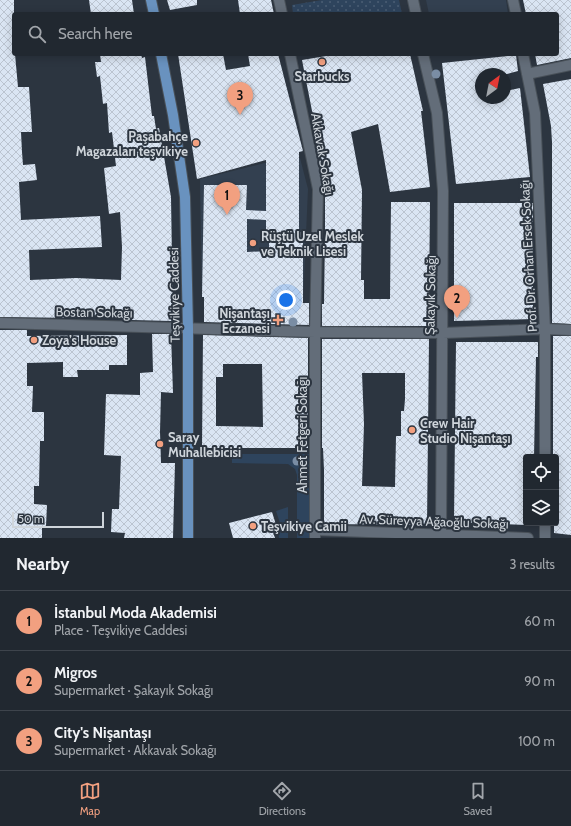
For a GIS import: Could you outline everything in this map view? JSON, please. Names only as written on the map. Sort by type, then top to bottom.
[{"type":"main road","points":[[151,0],[154,12]]},
{"type":"main road","name":"Teşvikiye Caddesi","points":[[162,56],[173,115],[184,197],[188,328],[188,538]]},
{"type":"street","points":[[279,0],[282,12]]},
{"type":"street","points":[[413,0],[416,12]]},
{"type":"street","points":[[513,0],[516,12]]},
{"type":"street","name":"Akkavak Sokağı","points":[[290,56],[318,189],[315,332]]},
{"type":"street","name":"Şakayık Sokağı","points":[[423,56],[437,113],[443,192],[441,536]]},
{"type":"street","name":"Prof. Dr. Orhan Ersek Sokağı","points":[[524,56],[535,112],[545,329],[545,454]]},
{"type":"street","points":[[527,74],[571,65]]},
{"type":"street","name":"Bostan Sokağı","points":[[0,323],[315,332],[442,333],[545,329],[571,330]]},
{"type":"street","name":"Ahmet Fetgeri Sokağı","points":[[315,332],[315,534]]},
{"type":"street","points":[[545,526],[545,538]]},
{"type":"street","name":"Av. Süreyya Ağaoğlu Sokağı","points":[[315,534],[528,538]]},
{"type":"shaded area","points":[[322,0],[399,0],[402,12],[293,12],[292,5]]},
{"type":"shaded area","points":[[426,0],[506,0],[508,12],[429,12]]},
{"type":"shaded area","name":"Rüştü Uzel Meslek ve Teknik Lisesi","points":[[300,158],[308,189],[303,303],[202,297],[200,179],[273,161]]},
{"type":"shaded area","points":[[232,454],[310,454],[309,538],[297,538],[297,475],[295,469],[288,464],[232,463]]},
{"type":"shaded area","points":[[288,507],[288,538],[279,538],[278,530],[282,529],[276,511]]},
{"type":"building","points":[[0,0],[14,0],[14,12],[12,12],[12,56],[15,56],[18,87],[29,87],[32,132],[21,132],[23,165],[35,164],[37,180],[19,182],[21,220],[100,216],[102,247],[29,250],[30,280],[76,278],[121,280],[122,247],[120,212],[109,214],[104,168],[116,166],[112,132],[109,133],[107,103],[103,104],[100,76],[97,77],[95,62],[101,62],[100,56],[142,56],[142,58],[145,57],[152,116],[154,116],[156,129],[159,128],[171,197],[173,320],[132,320],[132,316],[77,315],[77,318],[0,317]]},
{"type":"building","points":[[89,0],[132,0],[134,12],[91,12]]},
{"type":"building","points":[[167,0],[197,0],[197,5],[170,10]]},
{"type":"building","points":[[238,0],[271,0],[274,12],[240,12]]},
{"type":"building","points":[[523,0],[571,0],[571,58],[537,65],[535,56],[559,56],[559,12],[526,12]]},
{"type":"building","points":[[178,56],[223,56],[226,70],[250,66],[248,56],[279,56],[303,151],[299,152],[299,232],[303,232],[303,303],[309,303],[309,325],[204,322],[204,297],[202,297],[204,185],[247,185],[246,210],[266,211],[266,160],[197,179]],"holes":[[[247,219],[266,220],[266,233],[269,233],[269,251],[247,252]]]},
{"type":"building","points":[[326,56],[410,56],[423,111],[421,111],[430,187],[390,192],[378,124],[351,132],[362,190],[361,280],[364,280],[364,299],[390,299],[391,202],[430,202],[429,303],[432,305],[431,322],[429,322],[429,326],[322,326],[322,304],[324,304],[325,235],[325,191],[323,182],[326,182],[302,60]]},
{"type":"building","points":[[516,56],[518,71],[511,73],[511,68],[475,68],[475,104],[511,104],[511,90],[520,88],[530,177],[456,184],[442,63]]},
{"type":"building","points":[[571,79],[571,324],[552,323],[552,142],[551,126],[543,84]]},
{"type":"building","points":[[454,203],[533,203],[533,319],[454,321]]},
{"type":"building","points":[[0,330],[27,330],[27,336],[127,335],[127,365],[109,365],[109,370],[77,370],[78,377],[63,377],[63,362],[27,363],[27,386],[33,386],[32,412],[44,412],[44,441],[40,441],[39,486],[34,486],[34,504],[47,505],[46,526],[42,526],[42,538],[0,538]]},
{"type":"building","points":[[152,334],[171,334],[173,393],[161,392],[160,432],[161,463],[175,463],[173,538],[124,538],[125,533],[111,532],[112,509],[119,509],[121,456],[104,455],[106,394],[140,395],[140,373],[153,372]]},
{"type":"building","points":[[203,335],[308,338],[308,448],[202,448]],"holes":[[[223,364],[262,364],[263,427],[216,426],[216,377],[223,377]]]},
{"type":"building","points":[[553,336],[571,336],[571,535],[554,533],[554,526],[559,526],[559,454],[553,454]]},
{"type":"building","points":[[322,339],[429,339],[427,525],[324,524],[324,470],[322,448]],"holes":[[[362,373],[405,373],[405,399],[404,411],[401,411],[401,436],[396,436],[395,487],[362,486],[364,424]]]},
{"type":"building","points":[[456,342],[538,342],[538,357],[536,357],[534,454],[523,454],[523,525],[454,522]]},
{"type":"building","name":"Teşvikiye Camii","points":[[272,512],[277,528],[272,529],[275,538],[233,538],[229,523]]},
{"type":"place","name":"Starbucks","points":[[322,62]]},
{"type":"place","name":"City's Nişantaşı","points":[[240,115]]},
{"type":"place","name":"Paşabahçe Magazaları teşvikiye","points":[[196,143]]},
{"type":"place","name":"İstanbul Moda Akademisi","points":[[227,215]]},
{"type":"place","name":"Rüştü Uzel Meslek ve Teknik Lisesi","points":[[253,243]]},
{"type":"place","name":"Migros","points":[[457,318]]},
{"type":"place","name":"Nişantaşı Eczanesi","points":[[278,320]]},
{"type":"place","name":"Zoya’s House","points":[[34,340]]},
{"type":"place","name":"Crew Hair Studio Nişantaşı","points":[[412,430]]},
{"type":"place","name":"Saray Muhallebicisi","points":[[160,444]]},
{"type":"place","name":"Teşvikiye Camii","points":[[253,526]]}]
